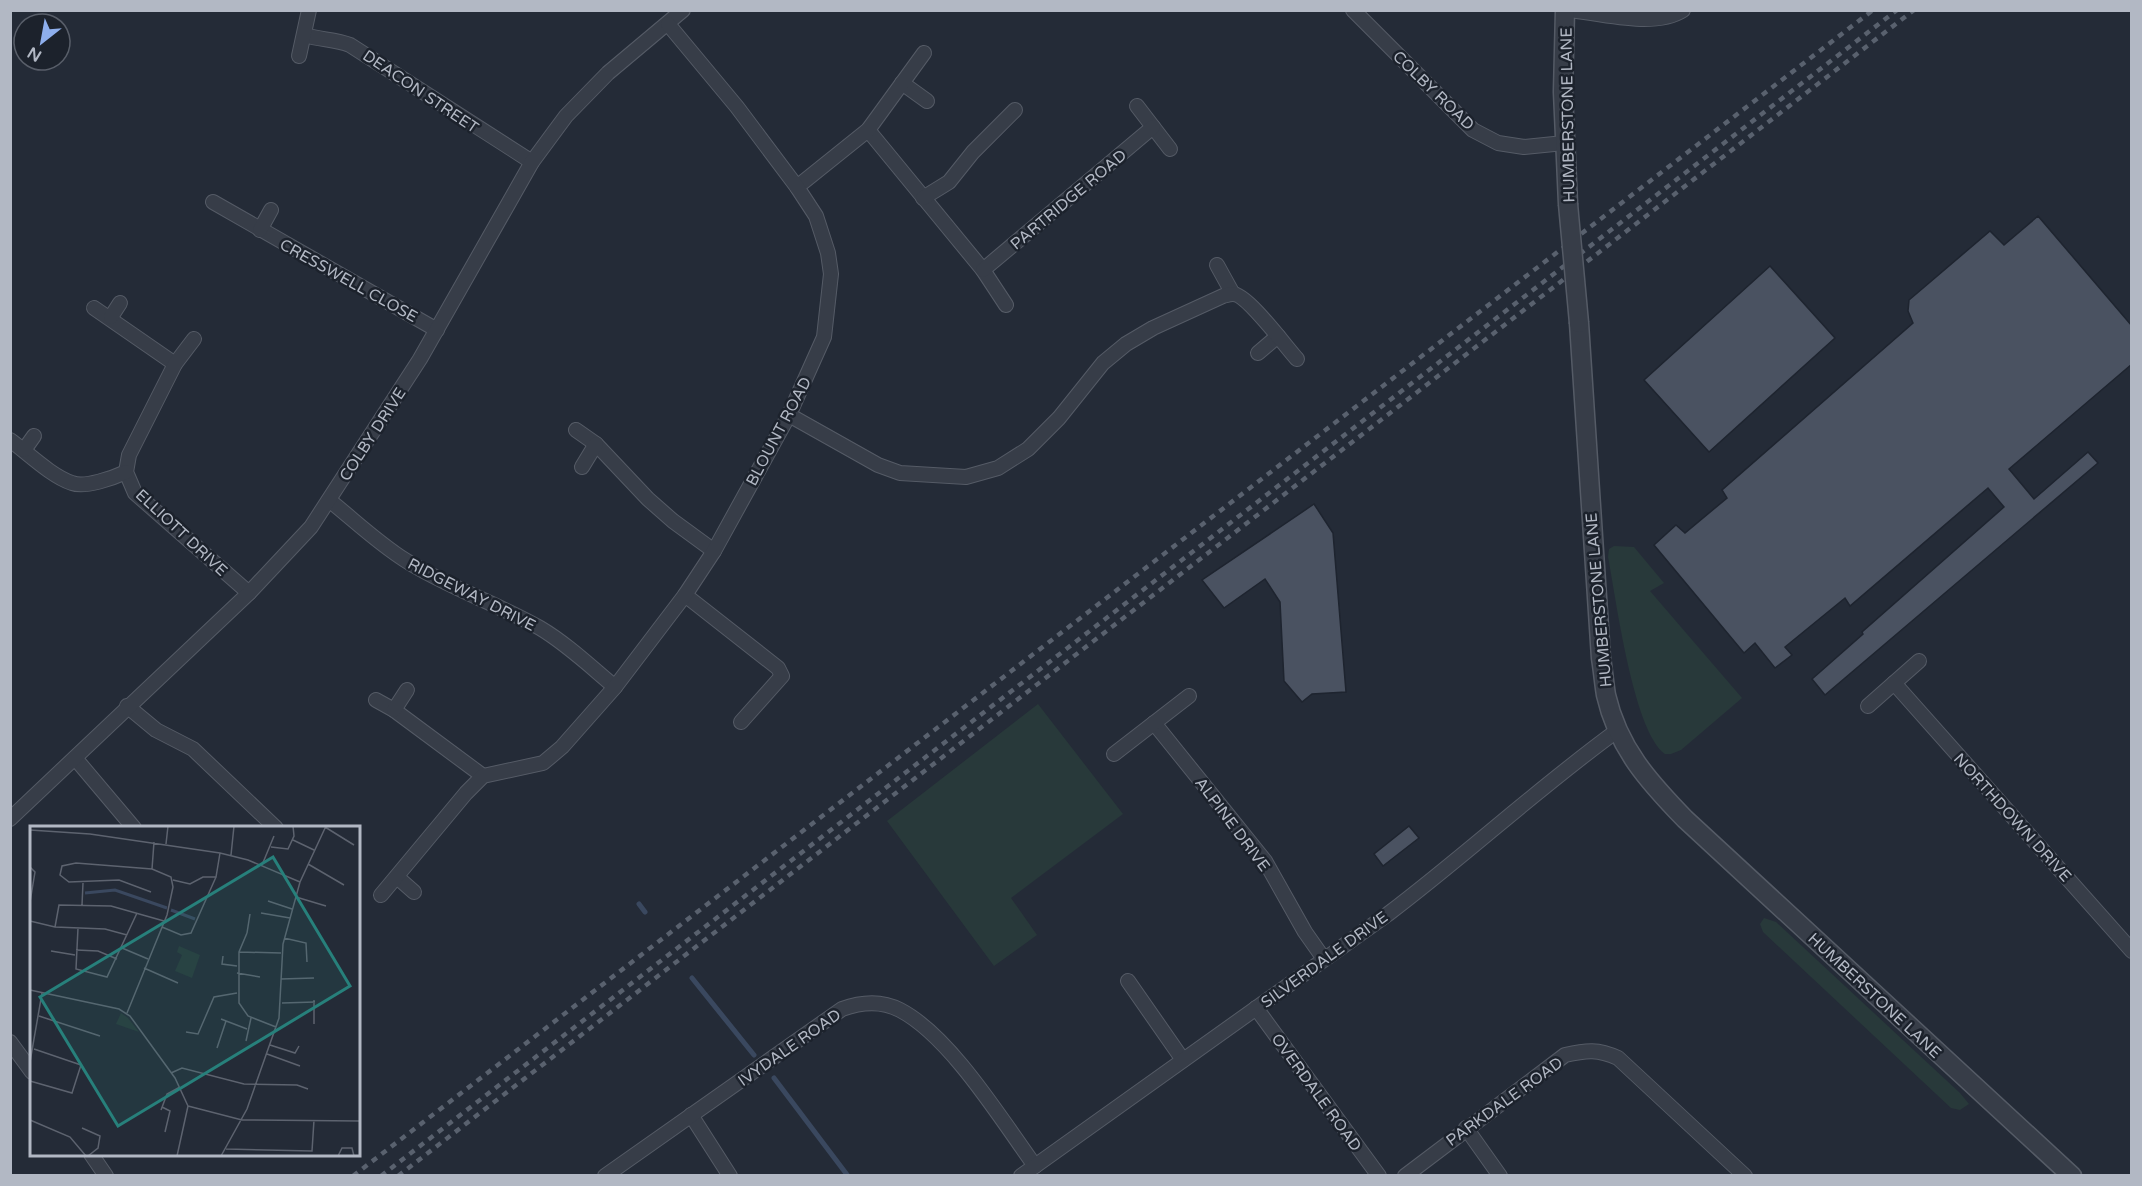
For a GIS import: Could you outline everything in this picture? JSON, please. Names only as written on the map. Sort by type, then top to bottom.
[{"type":"street","points":[[299,56],[309,10]]},
{"type":"street","name":"COLBY DRIVE","points":[[10,819],[249,593],[311,528],[437,330],[532,162],[566,116],[608,73],[683,10]]},
{"type":"street","name":"COLBY ROAD","points":[[1353,10],[1473,130],[1498,143],[1524,147],[1564,143]]},
{"type":"street","name":"HUMBERSTONE LANE","points":[[1565,10],[1564,143],[1579,323],[1601,658],[1606,696],[1618,730],[1627,750],[1653,786],[1685,819],[2072,1176]]},
{"type":"street","points":[[1570,10],[1651,20],[1674,17],[1683,10]]},
{"type":"street","name":"BLOUNT ROAD","points":[[483,776],[543,763],[562,747],[615,687],[685,595],[714,551],[789,415],[824,337],[831,274],[828,253],[816,216],[737,107],[668,24]]},
{"type":"street","name":"DEACON STREET","points":[[305,35],[350,45],[532,162]]},
{"type":"street","points":[[797,187],[868,130],[924,53]]},
{"type":"street","points":[[902,83],[927,101]]},
{"type":"street","points":[[1137,106],[1170,149]]},
{"type":"street","points":[[923,198],[949,182],[973,152],[1015,110]]},
{"type":"street","name":"PARTRIDGE ROAD","points":[[982,270],[1154,127]]},
{"type":"street","points":[[868,130],[982,270],[1006,305]]},
{"type":"street","name":"CRESSWELL CLOSE","points":[[213,202],[437,330]]},
{"type":"street","name":"CRESSWELL CLOSE","points":[[260,230],[271,210]]},
{"type":"street","points":[[1217,265],[1233,294]]},
{"type":"street","points":[[789,415],[878,465],[900,473],[966,477],[999,468],[1028,449],[1059,418],[1103,363],[1125,344],[1153,328],[1233,294],[1241,296],[1252,306],[1297,359]]},
{"type":"street","points":[[111,317],[120,303]]},
{"type":"street","points":[[94,308],[111,317],[175,364]]},
{"type":"street","points":[[1258,353],[1278,336]]},
{"type":"street","name":"ELLIOTT DRIVE","points":[[194,339],[175,364],[129,455],[126,472],[135,493],[249,593]]},
{"type":"street","points":[[576,430],[596,444],[648,500],[714,551]]},
{"type":"street","points":[[24,450],[34,436]]},
{"type":"street","points":[[10,440],[57,475],[74,484],[111,479],[126,472]]},
{"type":"street","points":[[582,467],[596,444]]},
{"type":"street","name":"RIDGEWAY DRIVE","points":[[329,501],[403,559],[434,578],[474,594],[541,629],[615,687]]},
{"type":"street","points":[[685,595],[778,668],[782,676],[741,722]]},
{"type":"street","points":[[1868,706],[1919,661]]},
{"type":"street","name":"NORTHDOWN DRIVE","points":[[1894,683],[2132,951]]},
{"type":"street","points":[[394,710],[407,690]]},
{"type":"street","points":[[1114,754],[1189,696]]},
{"type":"street","points":[[376,700],[394,710],[483,776],[466,792],[381,895]]},
{"type":"street","points":[[127,706],[156,730],[193,749],[274,826]]},
{"type":"street","name":"ALPINE DRIVE","points":[[1154,723],[1265,861],[1305,932],[1324,959]]},
{"type":"street","name":"SILVERDALE DRIVE","points":[[1021,1176],[1443,872],[1618,730]]},
{"type":"street","points":[[75,758],[132,826]]},
{"type":"street","points":[[397,877],[414,892]]},
{"type":"street","points":[[1128,981],[1183,1060]]},
{"type":"street","name":"IVYDALE ROAD","points":[[605,1176],[842,1009],[859,1003],[880,1004],[898,1009],[933,1035],[971,1077],[1035,1166]]},
{"type":"street","name":"OVERDALE ROAD","points":[[1256,1008],[1379,1176]]},
{"type":"street","points":[[10,1042],[30,1069]]},
{"type":"street","name":"PARKDALE ROAD","points":[[1405,1176],[1566,1055],[1586,1050],[1604,1052],[1618,1058],[1745,1176]]},
{"type":"street","points":[[691,1115],[730,1176]]},
{"type":"street","points":[[1466,1128],[1500,1176]]},
{"type":"street","points":[[92,1156],[106,1176]]},
{"type":"shaded area","points":[[1614,546],[1634,547],[1664,583],[1650,591],[1742,698],[1681,750],[1671,754],[1665,754],[1654,741],[1635,692],[1608,557],[1609,549]]},
{"type":"shaded area","points":[[1038,704],[1123,814],[1011,898],[1037,935],[994,966],[887,821]]},
{"type":"shaded area","points":[[1764,918],[1776,922],[1960,1093],[1969,1104],[1960,1110],[1951,1108],[1763,932],[1760,924]]},
{"type":"building","points":[[2038,216],[2132,326],[2132,364],[2009,469],[2034,499],[2088,452],[2098,463],[1825,695],[1812,679],[2004,507],[1988,488],[1850,606],[1845,598],[1785,647],[1792,655],[1775,668],[1755,643],[1744,653],[1654,545],[1676,525],[1685,533],[1727,498],[1722,490],[1913,323],[1908,311],[1909,300],[1990,231],[2004,245]]},
{"type":"building","points":[[1770,266],[1835,338],[1709,452],[1644,380]]},
{"type":"building","points":[[1314,504],[1333,533],[1346,692],[1312,694],[1302,702],[1284,681],[1280,602],[1265,579],[1224,608],[1202,580]]},
{"type":"building","points":[[1409,826],[1419,838],[1383,866],[1374,854]]},
{"type":"waterway","points":[[639,904],[645,912]]},
{"type":"waterway","points":[[692,978],[754,1055]]},
{"type":"waterway","points":[[774,1078],[848,1176]]},
{"type":"railway","points":[[353,1176],[1873,10]]},
{"type":"railway","points":[[381,1176],[1897,10]]},
{"type":"railway","points":[[398,1176],[1914,10]]}]
